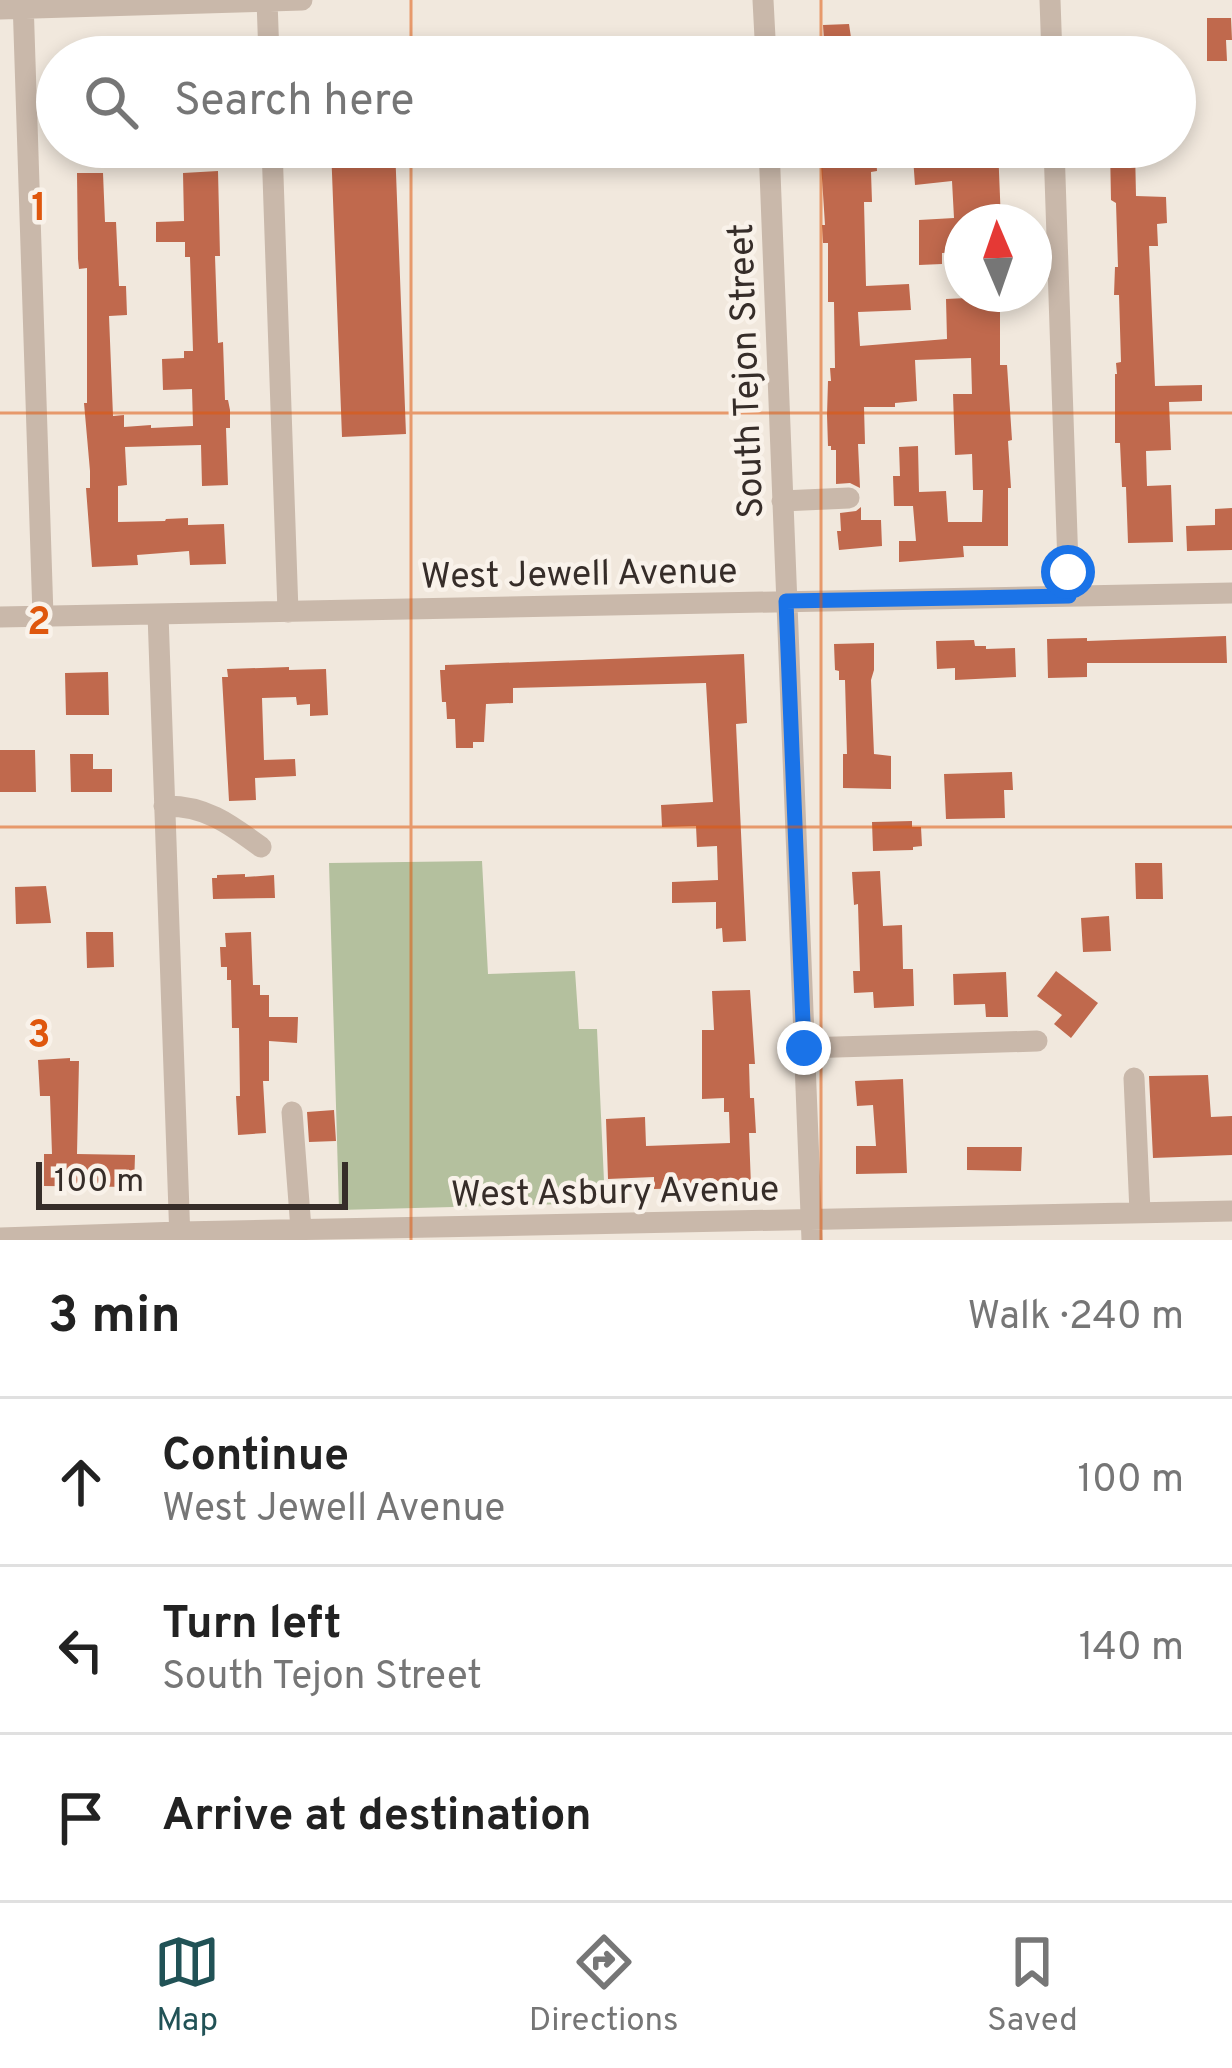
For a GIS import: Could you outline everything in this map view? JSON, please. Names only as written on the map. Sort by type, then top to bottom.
[{"type":"street","points":[[43,616],[15,6],[302,0]]},
{"type":"street","points":[[764,0],[765,36]]},
{"type":"street","points":[[1050,0],[1051,36]]},
{"type":"street","points":[[267,1],[268,36]]},
{"type":"street","points":[[273,168],[288,612]]},
{"type":"street","name":"South Tejon Street","points":[[770,168],[812,1229]]},
{"type":"street","points":[[1055,168],[1069,596]]},
{"type":"street","points":[[782,501],[848,498]]},
{"type":"street","name":"West Jewell Avenue","points":[[0,617],[1232,592]]},
{"type":"street","points":[[158,614],[180,1236]]},
{"type":"street","points":[[164,806],[187,805],[218,815],[261,848]]},
{"type":"street","points":[[804,1048],[1036,1041]]},
{"type":"street","points":[[1134,1078],[1140,1212]]},
{"type":"street","points":[[292,1112],[301,1229]]},
{"type":"street","name":"West Asbury Avenue","points":[[13,1239],[301,1229],[410,1233],[812,1229],[1232,1210]]},
{"type":"green space","points":[[482,861],[488,974],[575,971],[579,1029],[597,1029],[605,1203],[339,1210],[329,863]]},
{"type":"building","points":[[1207,18],[1231,18],[1227,61],[1207,61]]},
{"type":"building","points":[[849,24],[851,36],[824,36],[823,25]]},
{"type":"building","points":[[332,168],[396,168],[406,434],[342,437]]},
{"type":"building","points":[[821,168],[877,168],[871,172],[872,202],[864,202],[866,286],[909,284],[911,310],[858,312],[860,346],[947,339],[946,312],[1000,312],[1000,365],[1007,365],[1012,440],[1008,441],[1008,546],[963,546],[964,557],[899,562],[899,541],[916,541],[913,506],[894,506],[899,447],[918,446],[919,492],[946,491],[948,522],[982,522],[983,490],[973,490],[972,454],[955,455],[953,394],[972,394],[971,358],[915,360],[917,401],[864,407],[865,444],[858,444],[860,488],[836,484],[836,450],[828,446],[827,415],[830,368],[835,368],[834,302],[828,302],[828,243],[823,243]]},
{"type":"building","points":[[914,168],[999,168],[1000,204],[953,204],[952,181],[915,185]]},
{"type":"building","points":[[1110,168],[1135,168],[1136,196],[1166,197],[1167,223],[1157,224],[1158,246],[1149,246],[1155,386],[1202,385],[1202,401],[1169,402],[1171,450],[1146,451],[1147,486],[1171,485],[1173,542],[1128,543],[1126,487],[1122,487],[1120,443],[1115,443],[1115,374],[1116,363],[1121,362],[1119,295],[1114,295],[1116,203],[1111,200]]},
{"type":"building","points":[[218,171],[220,256],[215,256],[218,343],[223,342],[225,400],[230,410],[228,485],[202,486],[201,445],[125,447],[127,485],[118,486],[118,522],[188,518],[188,525],[224,524],[226,564],[190,565],[189,551],[137,555],[138,565],[92,567],[84,403],[87,268],[79,269],[77,173],[103,173],[105,222],[116,222],[119,286],[126,286],[127,315],[109,316],[113,416],[124,415],[124,427],[151,428],[193,426],[192,389],[163,390],[162,359],[184,358],[184,351],[193,351],[190,257],[185,257],[185,242],[156,242],[156,222],[184,221],[183,173]]},
{"type":"building","points":[[944,219],[942,264],[919,265],[919,220]]},
{"type":"building","points":[[861,507],[861,520],[881,520],[882,546],[839,550],[840,513]]},
{"type":"building","points":[[1232,508],[1232,550],[1187,551],[1186,526],[1215,525],[1215,509]]},
{"type":"building","points":[[1226,636],[1227,663],[1087,663],[1087,677],[1048,678],[1047,639]]},
{"type":"building","points":[[974,640],[975,646],[986,649],[1015,648],[1016,677],[955,680],[955,668],[937,669],[936,641]]},
{"type":"building","points":[[874,643],[874,754],[891,756],[891,789],[843,788],[845,680],[839,680],[835,670],[834,644]]},
{"type":"building","points":[[744,654],[747,723],[736,724],[746,941],[723,942],[722,928],[716,929],[716,902],[672,903],[672,882],[718,880],[717,846],[697,847],[696,826],[662,827],[661,805],[713,802],[706,683],[513,688],[513,703],[486,704],[484,742],[473,742],[473,748],[456,748],[455,719],[447,719],[446,702],[442,702],[440,670],[445,665]]},
{"type":"building","points":[[227,669],[326,669],[328,715],[310,716],[310,704],[297,705],[296,697],[262,698],[264,760],[295,759],[296,776],[255,778],[256,800],[229,801],[222,677],[228,677]]},
{"type":"building","points":[[108,672],[109,715],[66,715],[65,673]]},
{"type":"building","points":[[0,750],[35,750],[36,792],[0,792]]},
{"type":"building","points":[[70,754],[93,754],[93,769],[112,769],[112,792],[71,792]]},
{"type":"building","points":[[1012,772],[1013,790],[1004,790],[1005,818],[946,819],[944,774]]},
{"type":"building","points":[[912,821],[912,827],[921,827],[922,846],[873,851],[872,822]]},
{"type":"building","points":[[1135,863],[1162,863],[1163,899],[1136,899]]},
{"type":"building","points":[[880,871],[883,926],[902,925],[903,969],[913,969],[914,1006],[874,1008],[873,992],[854,993],[853,971],[860,971],[852,872]]},
{"type":"building","points":[[274,875],[275,898],[213,899],[212,878]]},
{"type":"building","points":[[46,886],[51,923],[16,924],[15,887]]},
{"type":"building","points":[[1109,916],[1111,951],[1083,952],[1081,918]]},
{"type":"building","points":[[86,932],[113,932],[114,967],[87,968]]},
{"type":"building","points":[[251,932],[253,985],[260,985],[260,995],[269,995],[269,1017],[298,1017],[297,1043],[269,1041],[269,1081],[263,1081],[266,1133],[238,1135],[239,1028],[232,1028],[231,980],[227,980],[227,967],[221,967],[220,947],[226,947],[225,933]]},
{"type":"building","points":[[1056,971],[1098,1003],[1071,1038],[1054,1024],[1062,1015],[1037,996]]},
{"type":"building","points":[[1006,972],[1008,1017],[986,1017],[985,1004],[954,1005],[953,974]]},
{"type":"building","points":[[750,990],[755,1064],[749,1064],[750,1098],[754,1098],[756,1133],[749,1133],[751,1186],[654,1189],[654,1177],[608,1179],[606,1119],[645,1117],[646,1146],[730,1143],[724,1098],[702,1099],[702,1030],[714,1030],[712,991]]},
{"type":"building","points":[[38,1060],[79,1061],[77,1154],[135,1155],[134,1187],[44,1186],[44,1154],[52,1154],[50,1096],[40,1096]]},
{"type":"building","points":[[1208,1075],[1211,1117],[1232,1116],[1232,1155],[1153,1158],[1149,1076]]},
{"type":"building","points":[[903,1079],[907,1173],[856,1174],[856,1146],[876,1146],[873,1105],[857,1106],[855,1081]]},
{"type":"building","points":[[334,1110],[336,1141],[309,1142],[307,1112]]},
{"type":"building","points":[[967,1147],[1022,1147],[1021,1171],[967,1170]]},
{"type":"route","points":[[804,1048],[786,601],[1069,596],[1068,572]]}]
